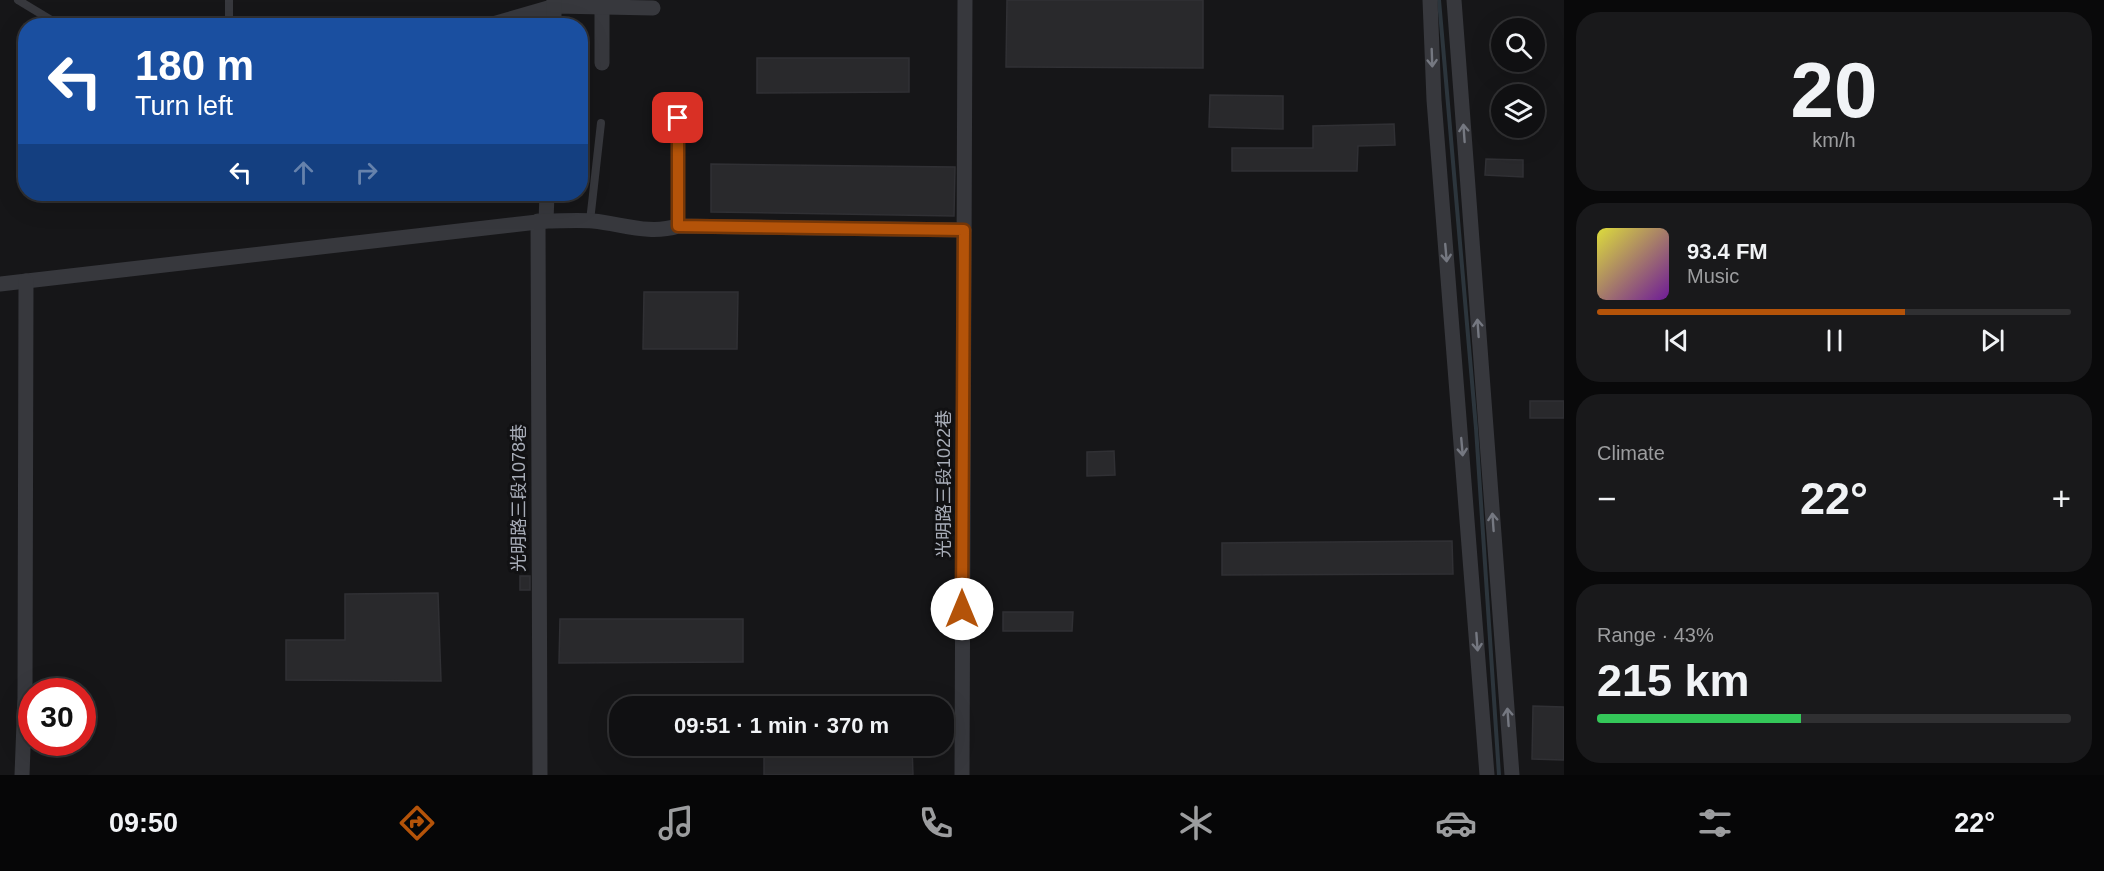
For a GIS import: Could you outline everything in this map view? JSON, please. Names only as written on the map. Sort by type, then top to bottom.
[{"type":"street","name":"光明路三段1022巷","points":[[962,775],[965,0]]},
{"type":"street","points":[[1430,0],[1434,100],[1487,775]]},
{"type":"street","points":[[1454,0],[1512,775]]},
{"type":"street","points":[[510,18],[554,3],[653,8]]},
{"type":"street","points":[[602,7],[602,63]]},
{"type":"street","name":"光明路三段1078巷","points":[[540,775],[542,221],[546,201]]},
{"type":"street","points":[[0,284],[542,221],[590,221],[624,225],[646,231],[663,231],[678,226],[964,230]]},
{"type":"street","points":[[21,775],[25,697],[26,281]]},
{"type":"lane","points":[[18,0],[48,18]]},
{"type":"lane","points":[[229,0],[229,18]]},
{"type":"lane","points":[[678,118],[678,226]]},
{"type":"lane","points":[[590,221],[601,123]]},
{"type":"building","points":[[1007,0],[1203,0],[1203,68],[1006,67]]},
{"type":"building","points":[[757,58],[909,58],[909,92],[757,93]]},
{"type":"building","points":[[1210,95],[1283,96],[1283,129],[1209,127]]},
{"type":"building","points":[[1394,124],[1395,145],[1358,146],[1357,171],[1232,171],[1232,148],[1313,148],[1313,126]]},
{"type":"building","points":[[1486,159],[1523,160],[1523,177],[1485,175]]},
{"type":"building","points":[[711,164],[955,167],[954,216],[711,212]]},
{"type":"building","points":[[644,292],[738,292],[737,349],[643,349]]},
{"type":"building","points":[[1530,401],[1564,401],[1564,418],[1530,418]]},
{"type":"building","points":[[1114,451],[1115,475],[1087,476],[1087,452]]},
{"type":"building","points":[[1452,541],[1453,574],[1222,575],[1222,543]]},
{"type":"building","points":[[520,576],[530,576],[530,590],[520,590]]},
{"type":"building","points":[[438,593],[441,681],[286,680],[286,640],[345,640],[345,594]]},
{"type":"building","points":[[1003,612],[1073,612],[1072,631],[1003,631]]},
{"type":"building","points":[[560,619],[743,619],[743,662],[559,663]]},
{"type":"building","points":[[1533,706],[1564,707],[1564,760],[1532,759]]},
{"type":"building","points":[[764,756],[912,756],[913,775],[764,775]]},
{"type":"waterway","points":[[1439,0],[1476,428],[1499,775]]},
{"type":"route","points":[[678,118],[678,226],[964,230],[962,609]]}]
